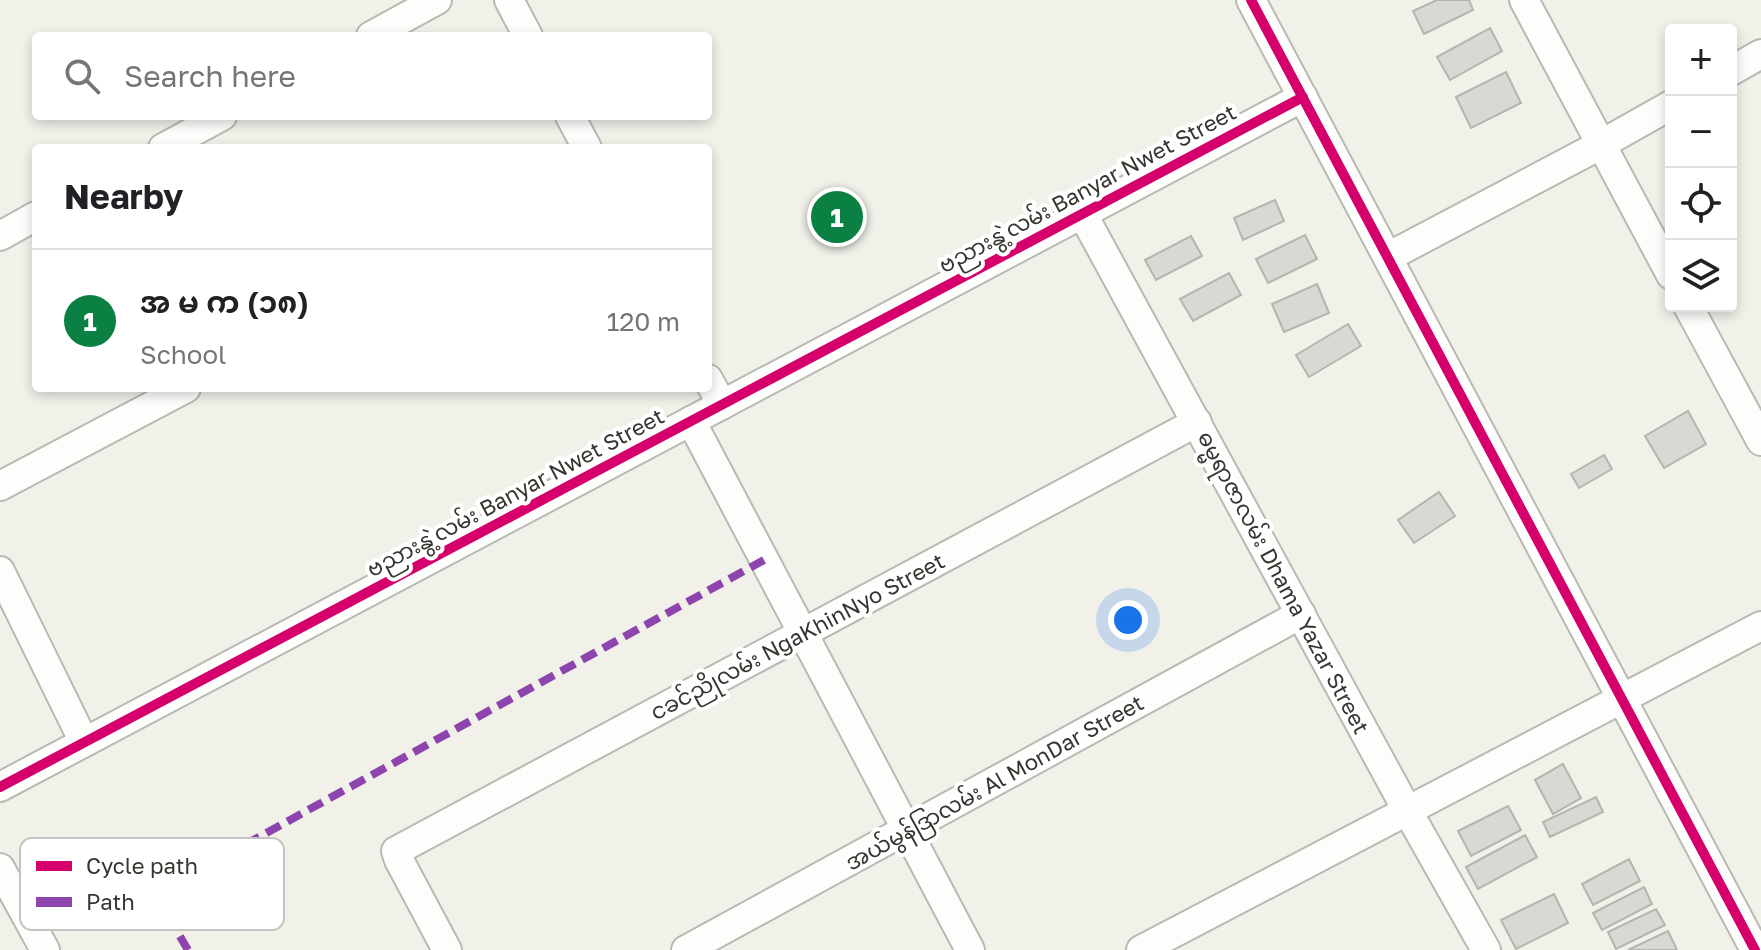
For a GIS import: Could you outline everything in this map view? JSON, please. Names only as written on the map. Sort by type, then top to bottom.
[{"type":"street","points":[[378,32],[437,0]]},
{"type":"street","points":[[509,0],[526,32]]},
{"type":"street","points":[[1251,0],[1755,950]]},
{"type":"street","points":[[1524,0],[1665,264]]},
{"type":"street","points":[[1737,68],[1761,54]]},
{"type":"street","name":"ဗညားနွဲ့လမ်း Banyar Nwet Street","points":[[0,787],[1303,97]]},
{"type":"street","points":[[1388,257],[1665,108]]},
{"type":"street","points":[[170,144],[215,120]]},
{"type":"street","points":[[572,120],[585,144]]},
{"type":"street","name":"ဓမ္မရာဇာလမ်း Dhama Yazar Street","points":[[1082,213],[1486,950]]},
{"type":"street","points":[[0,236],[32,218]]},
{"type":"street","points":[[1691,312],[1761,441]]},
{"type":"street","points":[[712,386],[722,405]]},
{"type":"street","points":[[0,486],[178,392]]},
{"type":"street","points":[[691,421],[970,950]]},
{"type":"street","name":"ငခင်ညိုလမ်း NgaKhinNyo Street","points":[[447,950],[396,851],[1197,422]]},
{"type":"street","points":[[0,571],[84,742]]},
{"type":"street","name":"အယ်မွန်ဒြာလမ်း Al MonDar Street","points":[[686,950],[1301,614]]},
{"type":"street","points":[[1141,950],[1761,626]]},
{"type":"street","points":[[0,868],[20,904]]},
{"type":"street","points":[[34,930],[45,950]]},
{"type":"building","points":[[1437,0],[1469,0],[1473,10],[1424,34],[1413,11]]},
{"type":"building","points":[[1490,28],[1502,51],[1450,80],[1437,57]]},
{"type":"building","points":[[1506,72],[1521,103],[1471,128],[1456,97]]},
{"type":"building","points":[[1275,200],[1284,221],[1243,240],[1234,218]]},
{"type":"building","points":[[1305,235],[1317,259],[1268,283],[1256,259]]},
{"type":"building","points":[[1191,236],[1202,256],[1156,280],[1145,260]]},
{"type":"building","points":[[1229,273],[1241,295],[1193,321],[1180,299]]},
{"type":"building","points":[[1317,284],[1329,313],[1284,332],[1272,304]]},
{"type":"building","points":[[1348,324],[1361,346],[1309,377],[1296,355]]},
{"type":"building","points":[[1688,411],[1706,444],[1664,468],[1645,436]]},
{"type":"building","points":[[1604,455],[1612,469],[1579,488],[1571,474]]},
{"type":"building","points":[[1439,492],[1455,516],[1414,543],[1398,520]]},
{"type":"building","points":[[1563,764],[1581,798],[1553,814],[1535,780]]},
{"type":"building","points":[[1596,797],[1603,812],[1550,837],[1543,822]]},
{"type":"building","points":[[1508,806],[1521,830],[1471,856],[1458,831]]},
{"type":"building","points":[[1525,835],[1537,857],[1478,889],[1466,867]]},
{"type":"building","points":[[1629,859],[1640,881],[1593,905],[1582,884]]},
{"type":"building","points":[[1644,887],[1652,904],[1602,930],[1593,913]]},
{"type":"building","points":[[1554,894],[1568,923],[1516,949],[1501,920]]},
{"type":"building","points":[[1656,909],[1665,925],[1616,949],[1608,932]]},
{"type":"building","points":[[1668,931],[1677,950],[1628,950]]},
{"type":"marked path","points":[[257,838],[764,560]]},
{"type":"marked path","points":[[176,930],[188,950]]},
{"type":"cycle path","points":[[1251,0],[1755,950]]},
{"type":"cycle path","points":[[0,787],[1303,97]]},
{"type":"place","name":"အ မ က (၁၈)","points":[[837,217]]}]
